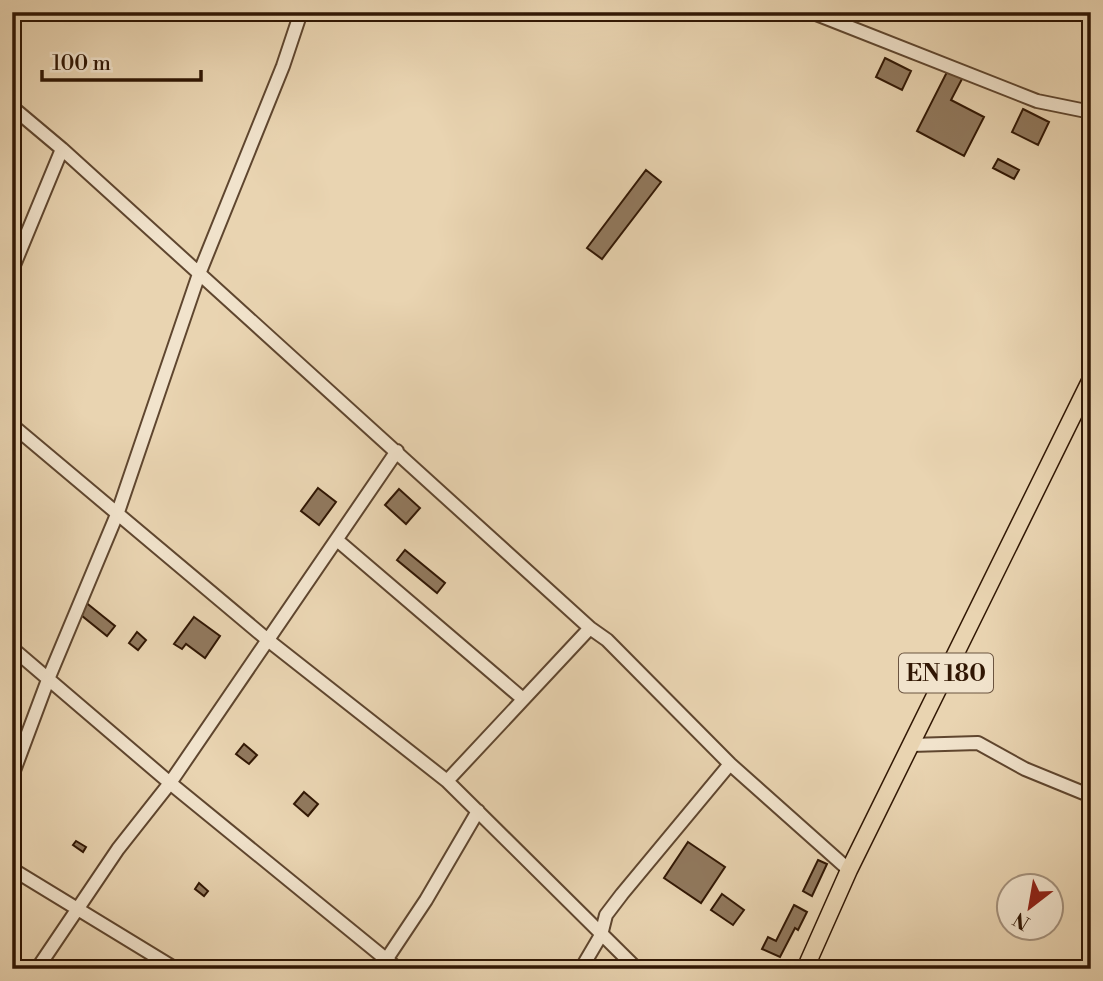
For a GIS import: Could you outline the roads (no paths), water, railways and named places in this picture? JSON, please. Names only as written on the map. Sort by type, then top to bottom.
[{"type":"main road","name":"EN 180","points":[[805,969],[849,870],[1091,379]]},
{"type":"street","points":[[12,776],[49,677],[118,512],[199,274],[283,66],[301,12]]},
{"type":"street","points":[[811,12],[1037,101],[1091,112]]},
{"type":"street","points":[[12,107],[62,149],[590,628],[607,640],[730,764],[849,870]]},
{"type":"street","points":[[12,270],[62,149]]},
{"type":"street","points":[[12,425],[269,641],[447,781],[637,969]]},
{"type":"street","points":[[37,969],[118,849],[170,783],[269,641],[294,600],[397,451]]},
{"type":"street","points":[[337,540],[523,699]]},
{"type":"street","points":[[447,781],[590,628]]},
{"type":"street","points":[[12,648],[383,964],[398,969]]},
{"type":"street","points":[[911,745],[978,743],[1026,769],[1091,796]]},
{"type":"street","points":[[581,969],[601,935],[606,915],[730,764]]},
{"type":"street","points":[[383,964],[426,900],[478,811]]},
{"type":"street","points":[[12,869],[176,969]]}]
